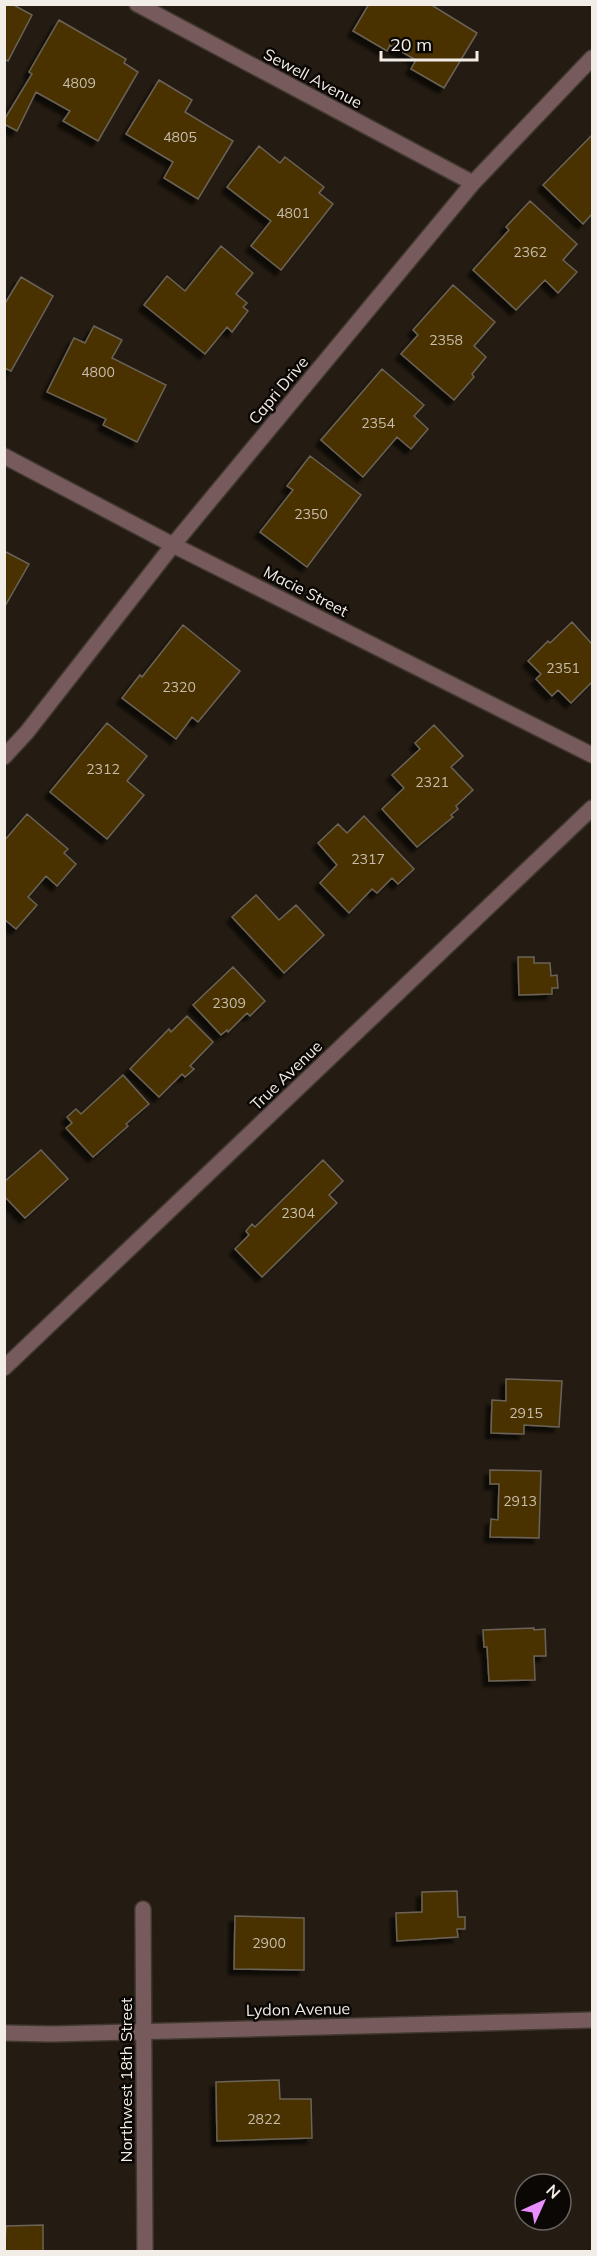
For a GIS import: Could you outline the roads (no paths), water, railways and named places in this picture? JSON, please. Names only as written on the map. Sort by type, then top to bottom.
[{"type":"street","name":"Sewell Avenue","points":[[137,4],[473,183]]},
{"type":"street","name":"Capri Drive","points":[[4,757],[27,732],[172,545],[473,183],[592,58]]},
{"type":"street","name":"Macie Street","points":[[4,456],[172,545],[592,755]]},
{"type":"street","name":"True Avenue","points":[[4,1368],[592,808]]},
{"type":"street","name":"Northwest 18th Street","points":[[144,1909],[145,2252]]},
{"type":"street","name":"Lydon Avenue","points":[[4,2033],[52,2034],[592,2020]]}]
